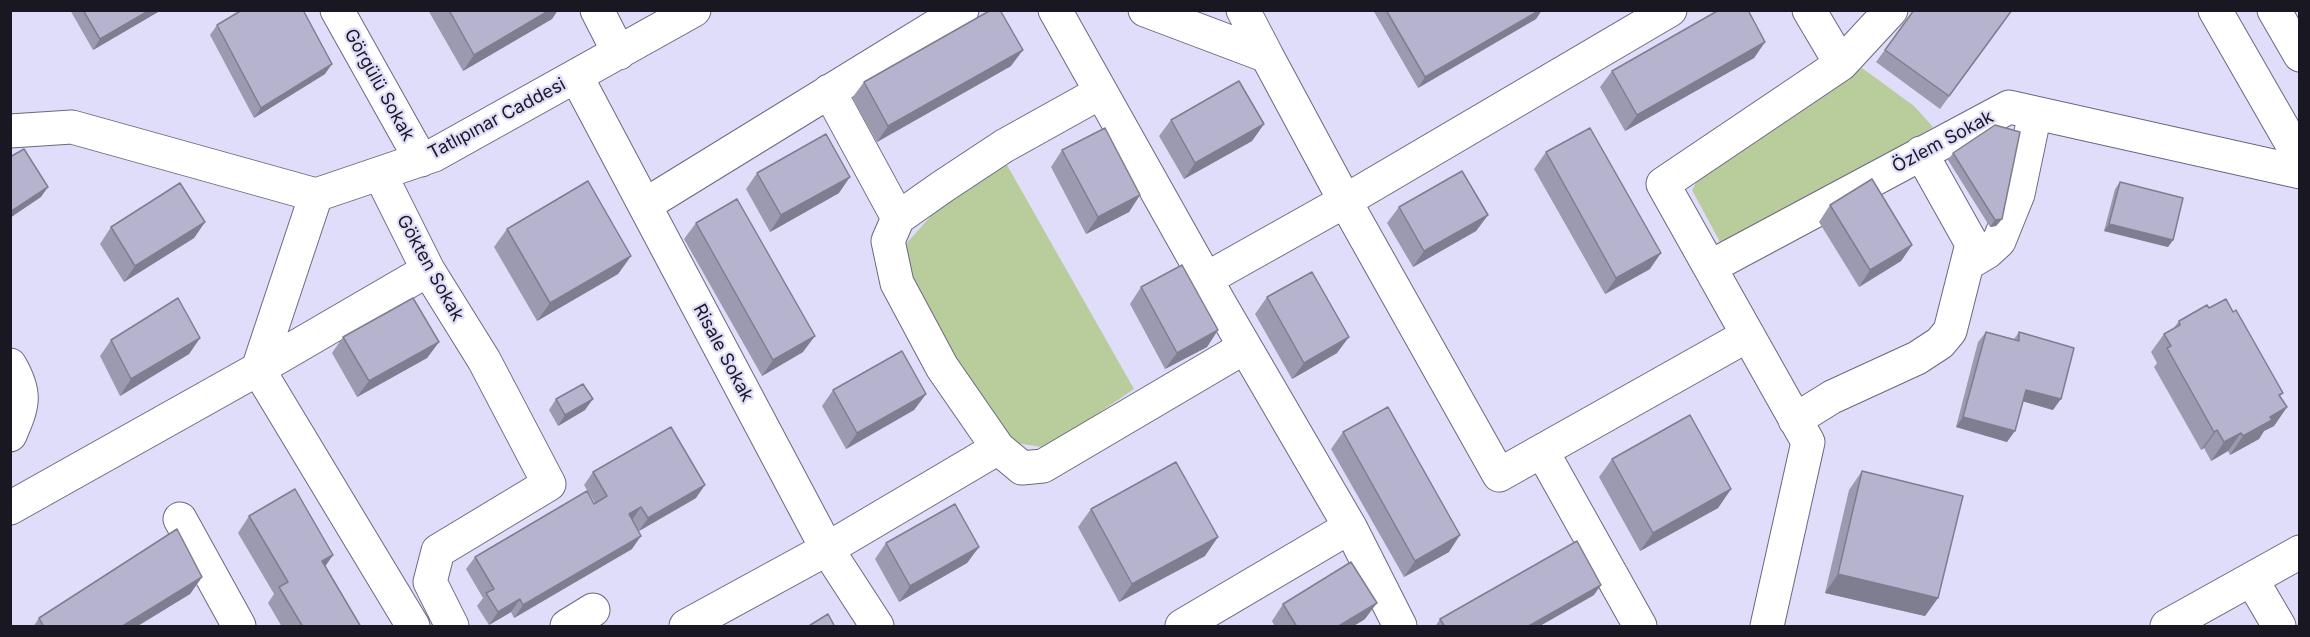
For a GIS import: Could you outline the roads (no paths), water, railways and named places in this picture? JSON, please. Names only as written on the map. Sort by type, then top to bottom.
[{"type":"street","name":"Görgülü Sokak","points":[[337,10],[421,160]]},
{"type":"street","points":[[597,10],[619,53]]},
{"type":"street","name":"Tatlıpınar Caddesi","points":[[316,195],[434,155],[694,10]]},
{"type":"street","points":[[645,205],[962,10]]},
{"type":"street","points":[[1055,10],[1206,279],[1350,527],[1400,627]]},
{"type":"street","points":[[1145,10],[1267,56]]},
{"type":"street","points":[[1243,10],[1345,201],[1499,475],[1748,335]]},
{"type":"street","points":[[1206,279],[1345,201],[1670,10]]},
{"type":"street","points":[[1809,10],[1841,64]]},
{"type":"street","points":[[1767,627],[1808,442],[1663,184],[1841,64],[1891,10]]},
{"type":"street","points":[[2215,10],[2300,158]]},
{"type":"street","points":[[2274,10],[2300,55]]},
{"type":"street","name":"Risale Sokak","points":[[576,76],[827,549],[877,627]]},
{"type":"street","points":[[829,91],[898,218]]},
{"type":"street","points":[[1101,92],[1004,146],[898,218],[888,241],[897,283],[942,367],[998,448],[1022,468],[1043,466],[1245,347]]},
{"type":"street","name":"Özlem Sokak","points":[[1710,267],[2009,107],[2300,172]]},
{"type":"street","points":[[1967,264],[1987,252],[1999,241],[2018,194],[2035,113]]},
{"type":"street","points":[[10,130],[72,127],[316,195],[258,369],[413,627]]},
{"type":"street","points":[[1796,420],[1832,397],[1917,358],[1940,343],[1950,331],[1972,244],[1921,153]]},
{"type":"street","name":"Gökten Sokak","points":[[380,174],[428,270],[484,360],[549,484],[438,551],[430,582],[452,627]]},
{"type":"street","points":[[10,507],[258,369],[428,270]]},
{"type":"street","points":[[10,365],[22,386],[20,413],[10,435]]},
{"type":"street","points":[[686,627],[827,549],[998,448]]},
{"type":"street","points":[[1542,451],[1640,627]]},
{"type":"street","points":[[180,519],[239,627]]},
{"type":"street","points":[[1196,623],[1350,527]]},
{"type":"street","points":[[2167,627],[2300,552]]},
{"type":"street","points":[[2252,580],[2279,627]]}]
